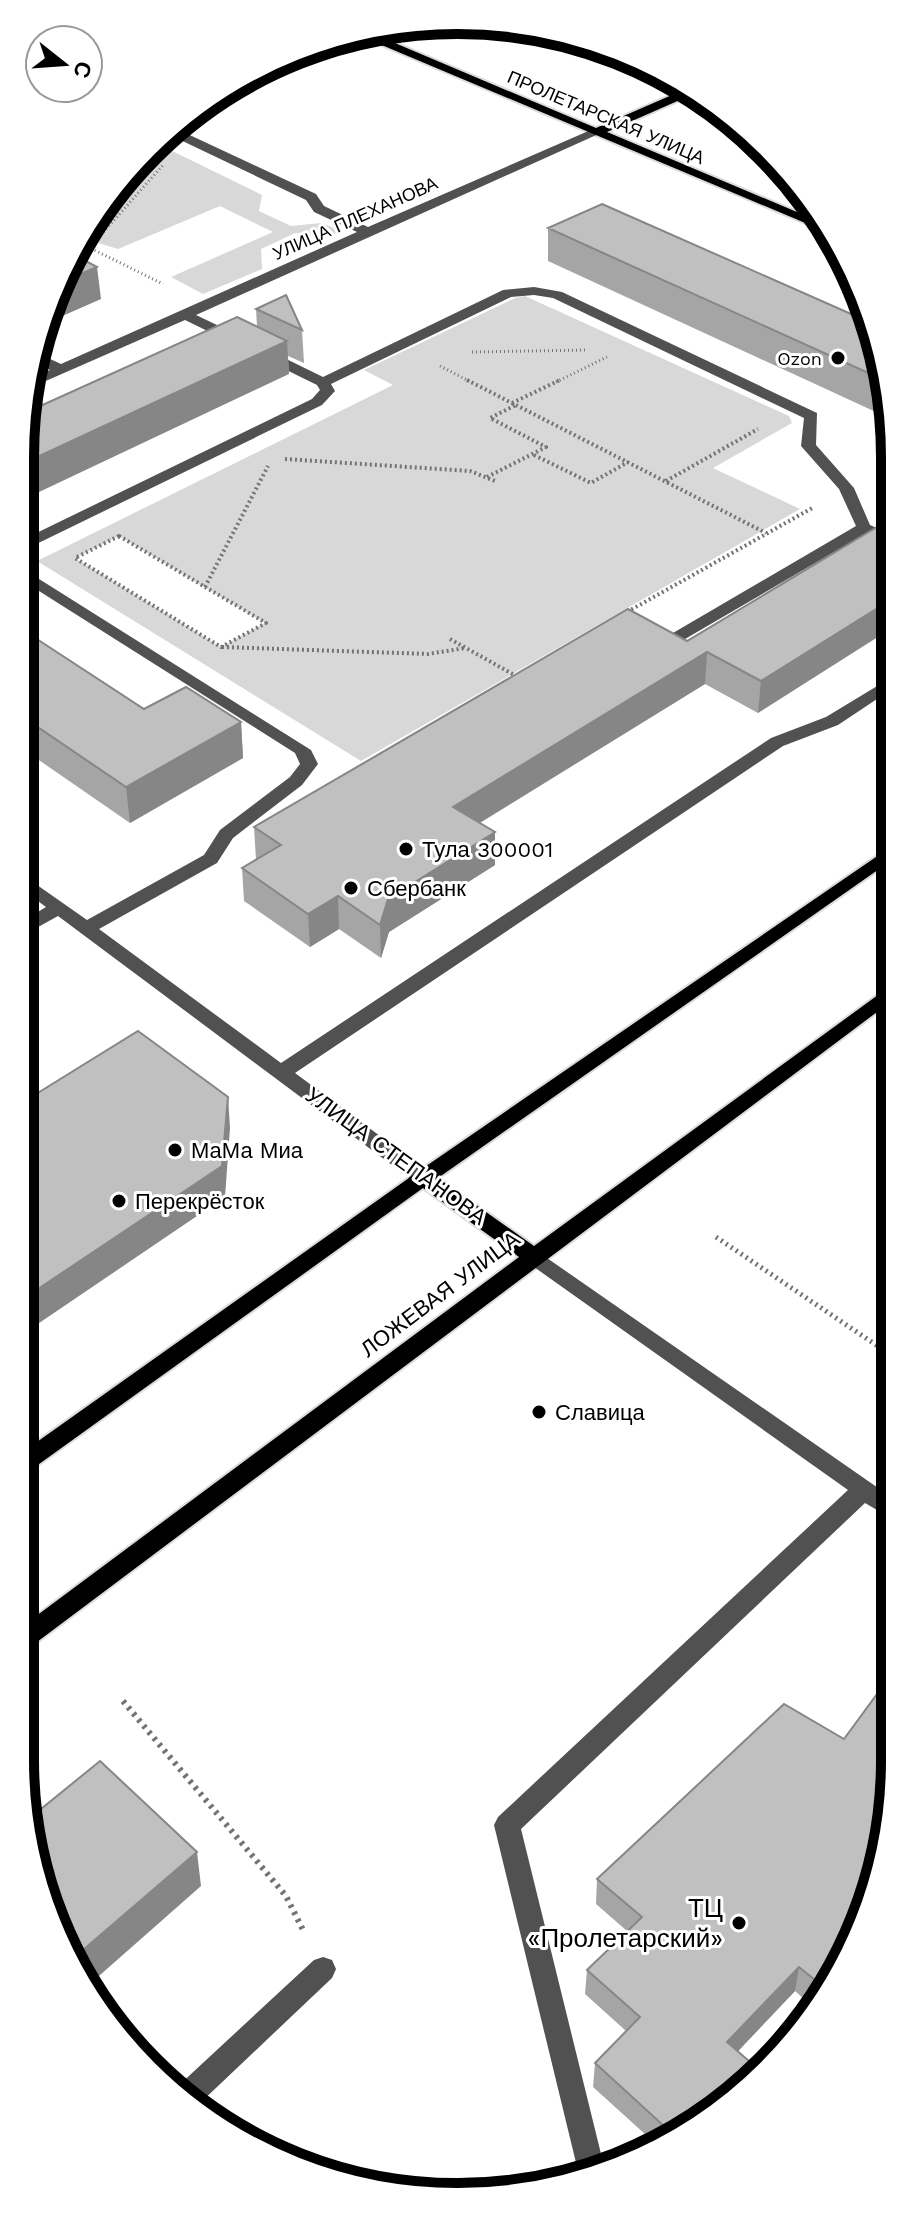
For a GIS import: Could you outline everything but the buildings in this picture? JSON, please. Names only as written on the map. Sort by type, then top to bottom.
[{"type":"main road","name":"ПРОЛЕТАРСКАЯ УЛИЦА","points":[[380,41],[811,223]]},
{"type":"main road","name":"УЛИЦА ПЛЕХАНОВА","points":[[597,132],[678,96]]},
{"type":"main road","points":[[34,1456],[423,1178],[881,860]]},
{"type":"main road","name":"ЛОЖЕВАЯ УЛИЦА","points":[[34,1631],[881,999]]},
{"type":"main road","name":"УЛИЦА СТЕПАНОВА","points":[[423,1178],[534,1257]]},
{"type":"street","name":"УЛИЦА ПЛЕХАНОВА","points":[[41,379],[366,231],[597,132]]},
{"type":"street","points":[[182,136],[311,197],[319,209],[366,231]]},
{"type":"street","points":[[323,382],[406,349],[508,293],[534,291],[557,295],[812,416],[808,446],[846,488],[864,528],[881,536]]},
{"type":"street","points":[[34,540],[317,402],[328,391],[323,382],[186,315]]},
{"type":"street","points":[[45,361],[61,370]]},
{"type":"street","points":[[667,643],[864,528]]},
{"type":"street","points":[[34,581],[302,750],[309,764],[296,781],[226,834],[211,859],[86,928]]},
{"type":"street","points":[[282,1072],[777,742],[832,721],[881,689]]},
{"type":"street","name":"УЛИЦА СТЕПАНОВА","points":[[34,889],[423,1178]]},
{"type":"street","points":[[34,923],[59,908]]},
{"type":"street","name":"УЛИЦА СТЕПАНОВА","points":[[534,1257],[881,1501]]},
{"type":"street","points":[[589,2162],[507,1825],[864,1489]]},
{"type":"street","points":[[193,2090],[323,1969]]},
{"type":"path","points":[[91,246],[169,159],[157,159]]},
{"type":"path","points":[[90,247],[207,306]]},
{"type":"path","points":[[406,349],[592,350]]},
{"type":"path","points":[[406,349],[767,534]]},
{"type":"path","points":[[486,477],[546,447],[490,418],[622,350],[671,349]]},
{"type":"path","points":[[665,482],[795,408]]},
{"type":"path","points":[[533,454],[591,483],[628,462]]},
{"type":"path","points":[[205,587],[272,458],[470,471],[495,481]]},
{"type":"path","points":[[623,614],[846,488]]},
{"type":"path","points":[[221,647],[266,623],[119,536],[75,558],[221,647],[428,654],[465,648]]},
{"type":"path","points":[[450,639],[516,676]]},
{"type":"path","points":[[503,684],[529,668]]},
{"type":"path","points":[[716,1237],[881,1348]]},
{"type":"path","points":[[123,1701],[286,1896],[323,1969]]},
{"type":"shaded area","points":[[168,149],[262,195],[259,211],[291,226],[322,223],[341,231],[330,236],[295,233],[261,249],[262,269],[203,294],[171,277],[273,232],[220,206],[118,249],[94,242],[139,178]]},
{"type":"shaded area","points":[[525,296],[789,416],[792,423],[713,468],[800,509],[361,761],[37,561],[393,385],[364,370]],"holes":[[[119,536],[265,623],[221,647],[75,558]]]},
{"type":"place","name":"Ozon","points":[[838,358]]},
{"type":"place","name":"Тула 300001","points":[[406,849]]},
{"type":"place","name":"Сбербанк","points":[[351,888]]},
{"type":"place","name":"МаМа Миа","points":[[175,1150]]},
{"type":"place","name":"Перекрёсток","points":[[119,1201]]},
{"type":"place","name":"Славица","points":[[539,1412]]},
{"type":"place","name":"ТЦ «Пролетарский»","points":[[739,1923]]}]
